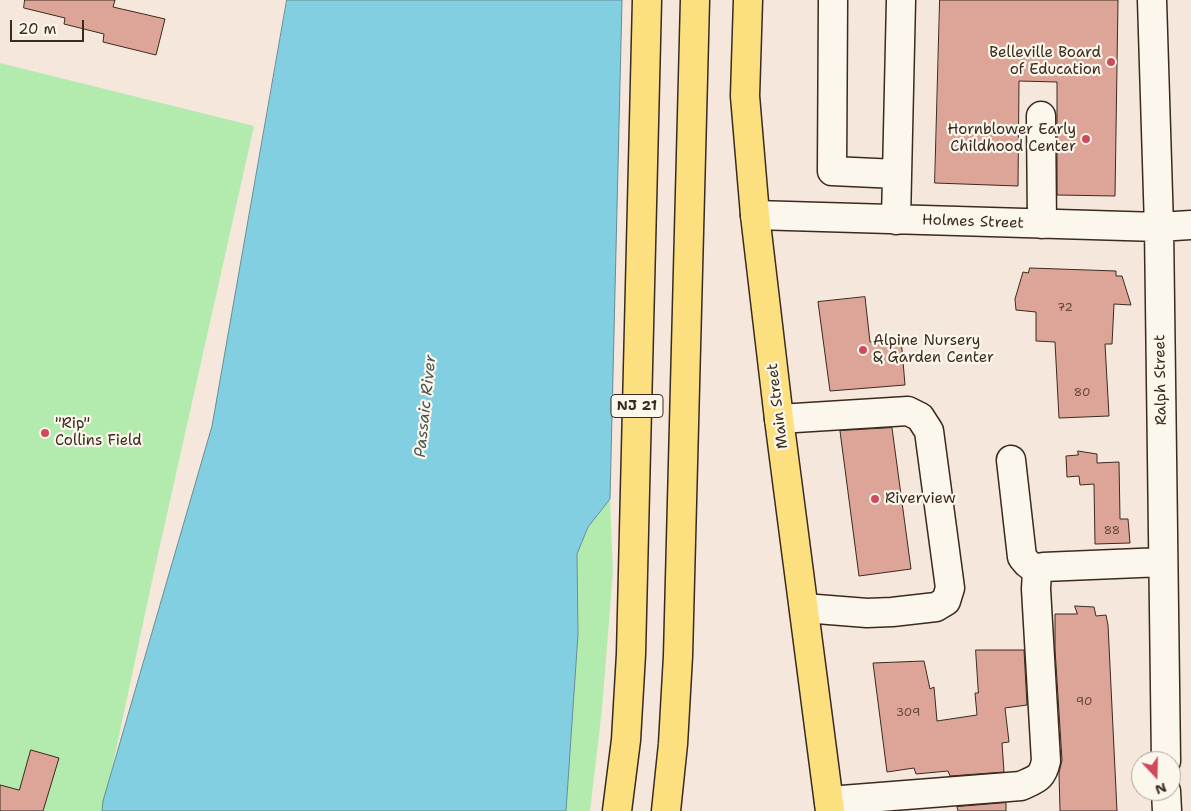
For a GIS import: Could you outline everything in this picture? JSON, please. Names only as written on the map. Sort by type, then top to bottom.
[{"type":"main road","name":"NJ 21","points":[[618,811],[626,740],[631,654],[647,0]]},
{"type":"main road","name":"NJ 21","points":[[666,811],[673,744],[678,656],[694,0]]},
{"type":"main road","name":"Main Street","points":[[748,0],[745,96],[755,215],[779,419],[829,806]]},
{"type":"street","points":[[833,0],[832,171],[897,174]]},
{"type":"street","points":[[896,220],[901,0]]},
{"type":"street","name":"Ralph Street","points":[[1152,0],[1159,228],[1166,751]]},
{"type":"street","points":[[1042,116],[1042,224]]},
{"type":"street","name":"Holmes Street","points":[[755,215],[1159,228],[1191,225]]},
{"type":"street","points":[[779,419],[908,412],[920,417],[929,431],[950,588],[946,601],[936,607],[867,613],[804,608]]},
{"type":"street","points":[[1011,460],[1022,557],[1037,571]]},
{"type":"street","points":[[1037,571],[1043,567],[1163,562]]},
{"type":"street","points":[[829,806],[1021,786],[1039,777],[1046,761],[1036,589],[1037,571]]},
{"type":"green space","points":[[0,63],[254,126],[152,581],[103,811],[0,811]]},
{"type":"green space","points":[[610,499],[613,571],[602,709],[590,811],[566,811],[578,635],[577,553],[588,527]]},
{"type":"water","name":"Passaic River","points":[[287,0],[622,0],[610,499],[588,527],[577,554],[578,634],[566,811],[102,811],[103,801],[212,426]]},
{"type":"building","points":[[25,0],[115,0],[113,7],[165,19],[156,55],[103,42],[104,34],[64,24],[65,18],[24,8]]},
{"type":"building","points":[[940,0],[1118,0],[1115,196],[1057,195],[1057,82],[1019,81],[1018,186],[935,183]]},
{"type":"building","points":[[1030,268],[1116,271],[1116,276],[1122,276],[1131,305],[1114,304],[1112,344],[1105,344],[1109,416],[1059,418],[1055,342],[1036,341],[1036,312],[1016,310],[1015,299],[1023,272],[1028,273]]},
{"type":"building","name":"Alpine Nursery & Garden Center","points":[[865,297],[870,342],[901,338],[905,385],[830,391],[818,302]]},
{"type":"building","name":"Riverview","points":[[892,428],[911,569],[859,576],[840,431]]},
{"type":"building","points":[[1078,451],[1097,454],[1097,463],[1119,462],[1120,519],[1128,519],[1130,543],[1095,544],[1094,484],[1080,485],[1079,476],[1067,477],[1066,456],[1078,455]]},
{"type":"building","points":[[1075,606],[1094,607],[1096,616],[1106,615],[1117,811],[1060,811],[1059,773],[1062,760],[1055,649],[1055,614],[1077,614]]},
{"type":"building","points":[[976,650],[1024,650],[1027,705],[1005,708],[1009,742],[1002,743],[1004,772],[950,776],[948,771],[916,774],[914,768],[887,772],[873,663],[924,661],[930,689],[934,687],[937,721],[977,715],[975,693],[978,693]]},
{"type":"building","points":[[31,750],[59,758],[43,811],[0,811],[0,785],[19,790]]},
{"type":"building","points":[[1006,803],[1006,811],[958,811],[957,807]]},
{"type":"place","name":"Belleville Board of Education","points":[[1111,62]]},
{"type":"place","name":"Hornblower Early Childhood Center","points":[[1086,139]]},
{"type":"place","name":"Alpine Nursery & Garden Center","points":[[863,350]]},
{"type":"place","name":"\"Rip\" Collins Field","points":[[45,433]]},
{"type":"place","name":"Riverview","points":[[875,499]]}]
